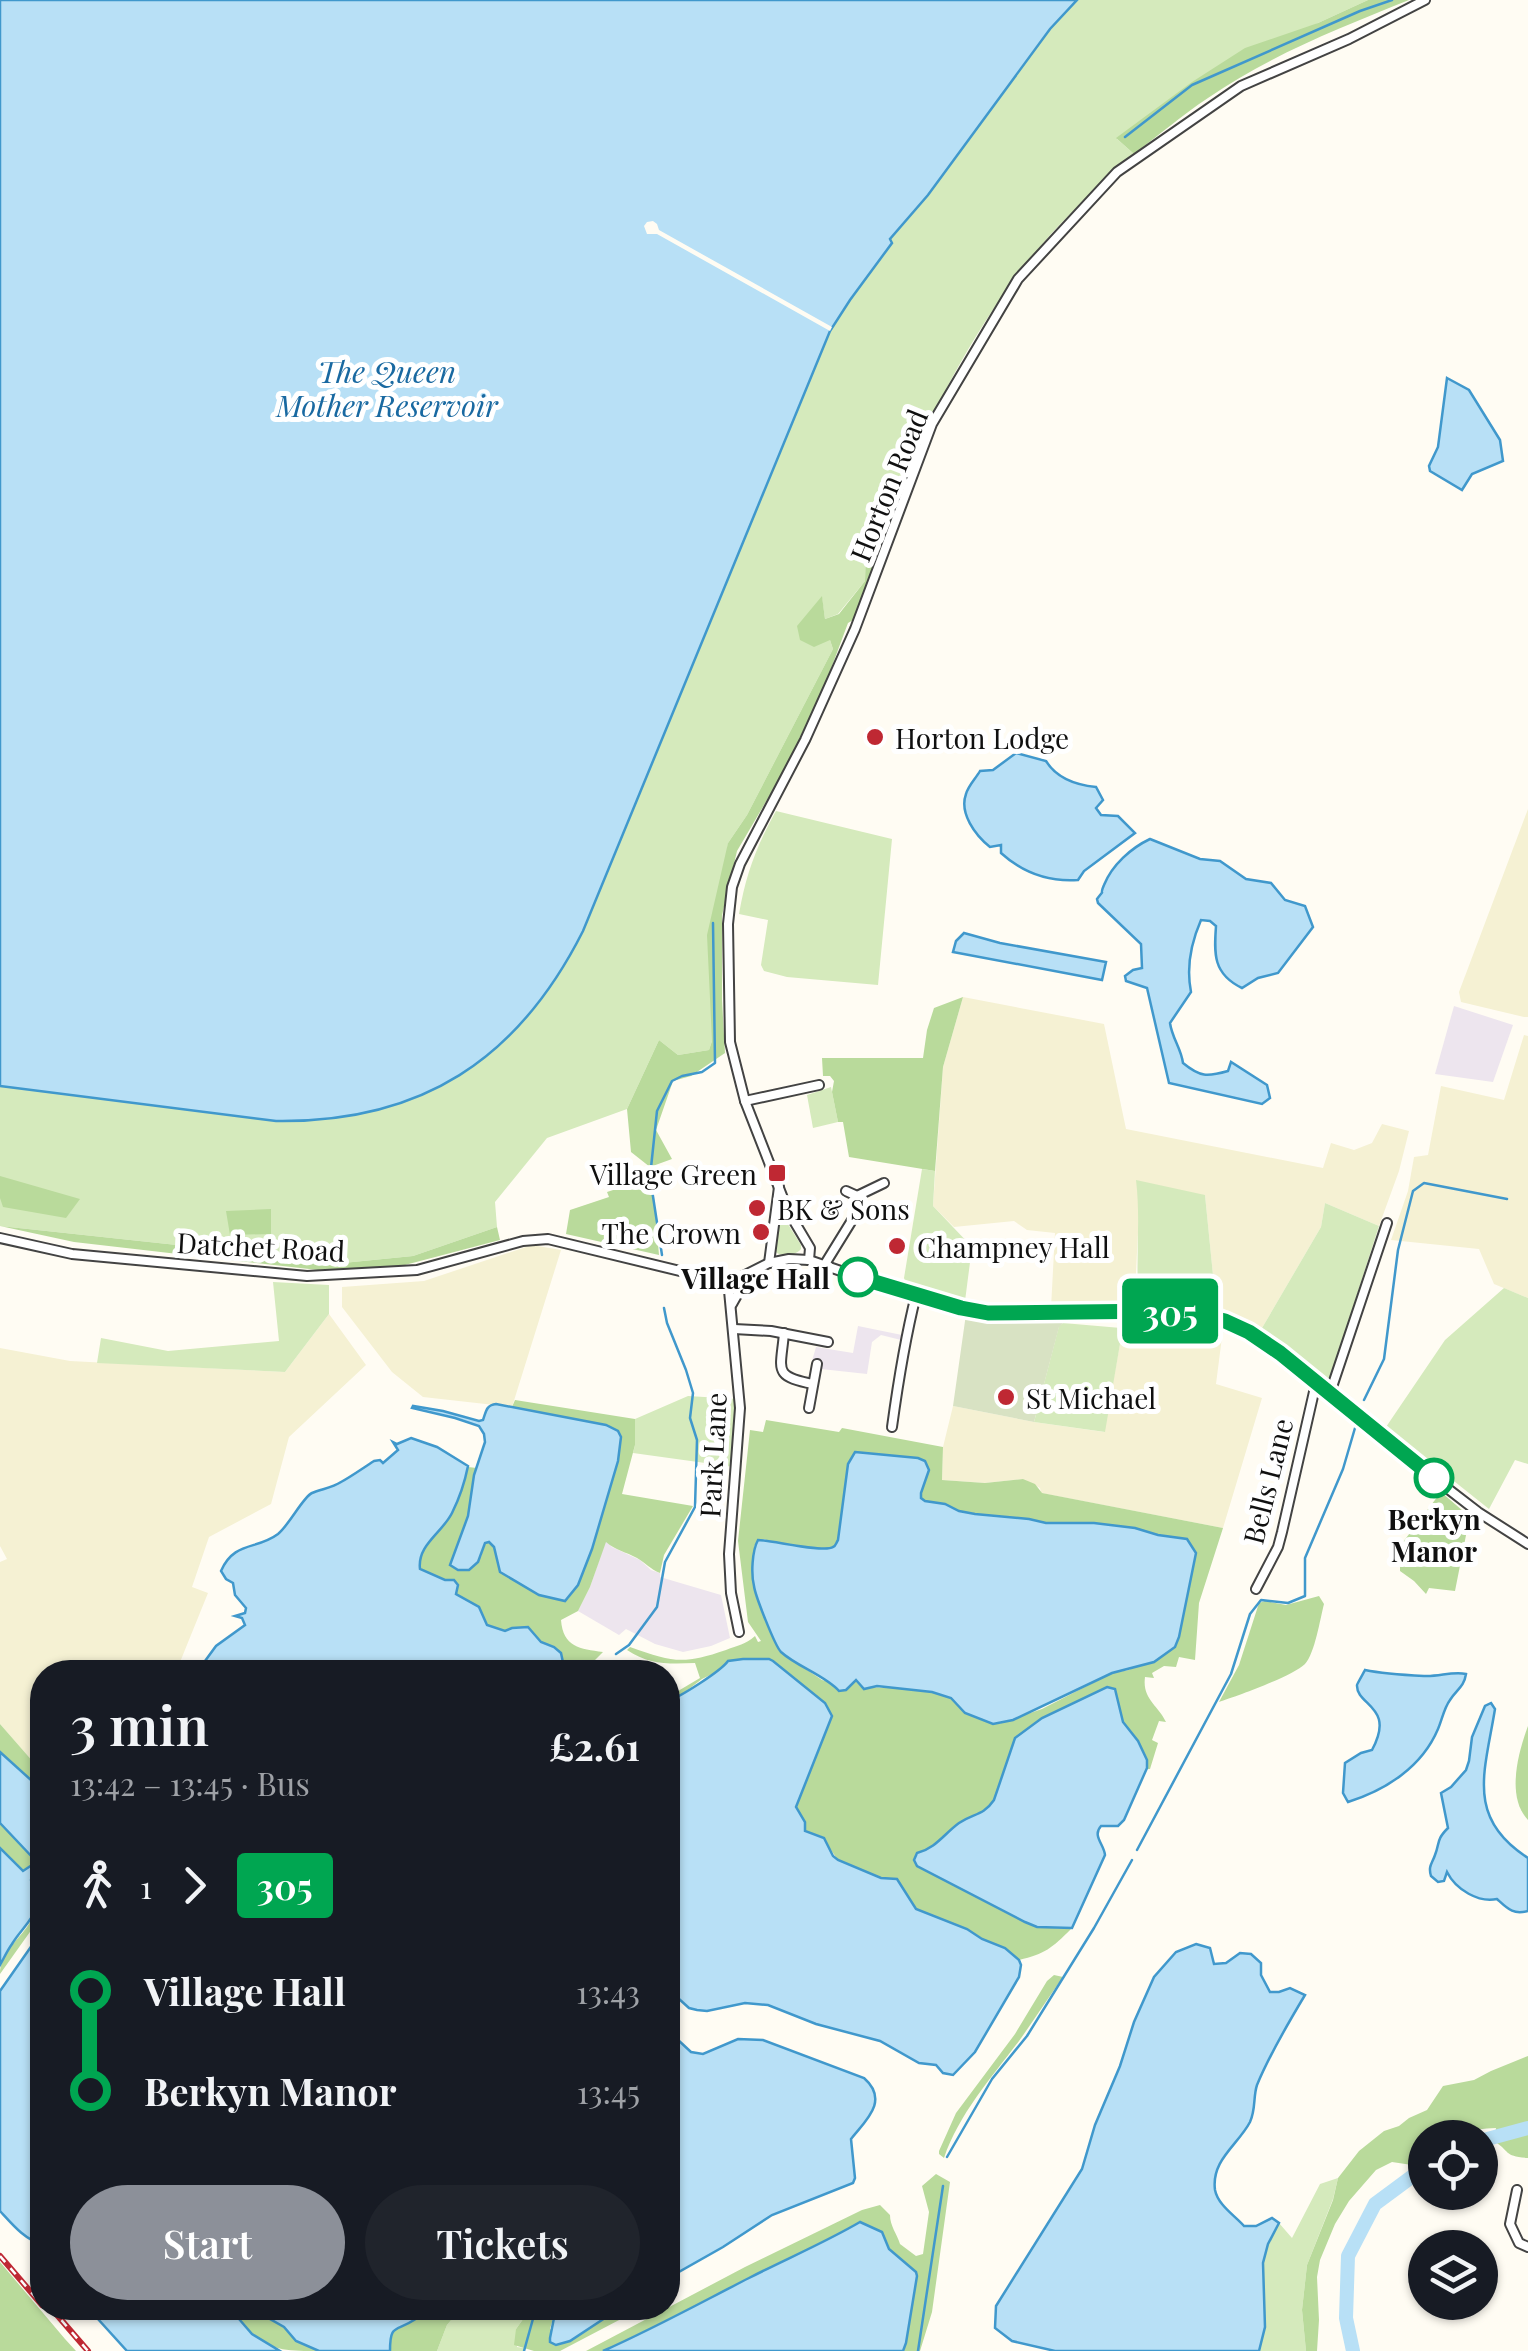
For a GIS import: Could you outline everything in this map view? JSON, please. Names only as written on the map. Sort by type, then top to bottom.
[{"type":"street","name":"Horton Road","points":[[809,1260],[810,1248],[788,1211],[745,1101],[730,1042],[727,940],[732,887],[855,629],[932,424],[1018,279],[1117,172],[1240,86],[1349,39],[1426,0]]},
{"type":"street","points":[[745,1101],[820,1084]]},
{"type":"street","points":[[857,1196],[884,1183]]},
{"type":"street","name":"Horton Road","points":[[770,1263],[779,1188]]},
{"type":"street","points":[[846,1190],[857,1196]]},
{"type":"street","points":[[825,1264],[854,1217],[857,1196]]},
{"type":"street","points":[[1330,1393],[1387,1224]]},
{"type":"street","name":"Datchet Road","points":[[0,1238],[72,1254],[307,1276],[417,1270],[548,1239],[687,1274],[728,1280],[770,1263],[809,1260],[916,1295],[988,1313],[1196,1314],[1249,1332],[1280,1353],[1478,1512],[1527,1541]]},
{"type":"street","points":[[732,1304],[749,1274]]},
{"type":"street","name":"Park Lane","points":[[728,1280],[740,1412],[730,1554],[739,1632]]},
{"type":"street","points":[[892,1427],[916,1295]]},
{"type":"street","points":[[734,1330],[746,1328],[828,1342]]},
{"type":"street","points":[[784,1333],[780,1369],[784,1376],[813,1384]]},
{"type":"street","points":[[809,1408],[817,1364]]},
{"type":"street","name":"Bells Lane","points":[[1256,1589],[1278,1547],[1316,1383]]},
{"type":"street","points":[[1518,2190],[1510,2224],[1520,2243],[1528,2246]]},
{"type":"shaded area","points":[[1528,809],[1528,1017],[1524,1017],[1461,1002],[1459,992]]},
{"type":"shaded area","points":[[963,997],[1104,1024],[1126,1129],[1323,1168],[1331,1143],[1354,1150],[1372,1143],[1382,1124],[1409,1131],[1379,1226],[1325,1203],[1321,1227],[1262,1328],[1216,1305],[1205,1195],[1139,1212],[1139,1303],[1051,1308],[1055,1233],[1027,1230],[1014,1221],[954,1227],[933,1206],[943,1067]]},
{"type":"shaded area","points":[[1454,1006],[1513,1025],[1493,1082],[1435,1074]]},
{"type":"shaded area","points":[[1524,1035],[1528,1036],[1528,1298],[1494,1284],[1479,1249],[1391,1240],[1408,1191],[1414,1157],[1428,1155],[1441,1086],[1504,1100]]},
{"type":"shaded area","points":[[532,1245],[561,1250],[512,1407],[423,1397],[392,1372],[342,1307],[342,1287],[424,1281]]},
{"type":"shaded area","points":[[329,1314],[366,1365],[289,1437],[271,1504],[209,1537],[192,1587],[208,1593],[181,1660],[30,1660],[30,1758],[0,1724],[0,1562],[7,1559],[0,1546],[0,1348],[70,1361],[285,1372]]},
{"type":"shaded area","points":[[858,1326],[902,1335],[901,1340],[881,1335],[872,1342],[867,1374],[821,1369],[822,1362],[812,1361],[816,1347],[853,1353]]},
{"type":"shaded area","points":[[1128,1331],[1222,1337],[1216,1384],[1262,1398],[1223,1528],[1041,1493],[1040,1488],[1023,1479],[985,1483],[942,1480],[943,1447],[953,1406],[1104,1432],[1121,1338]]},
{"type":"shaded area","points":[[606,1540],[660,1573],[660,1577],[721,1595],[730,1638],[683,1652],[655,1644],[626,1629],[619,1635],[578,1611]]},
{"type":"green space","points":[[1077,0],[1368,0],[1318,23],[1117,139],[1134,154],[1051,234],[1006,291],[966,352],[903,484],[890,482],[873,516],[889,528],[880,554],[866,548],[865,581],[838,614],[825,619],[822,598],[798,626],[830,640],[833,649],[747,815],[728,843],[709,1050],[678,1055],[659,1040],[627,1109],[547,1138],[495,1202],[497,1227],[413,1256],[343,1263],[0,1226],[0,1086],[276,1121],[328,1119],[420,1096],[459,1075],[496,1048],[528,1015],[583,931],[830,331],[890,240],[928,195],[1050,29]]},
{"type":"green space","points":[[1368,0],[1409,0],[1256,68],[1198,105],[1134,154],[1116,138],[1245,48],[1318,23]]},
{"type":"green space","points":[[891,481],[903,484],[889,528],[873,517]]},
{"type":"green space","points":[[866,547],[880,554],[860,616],[848,623],[788,764],[737,851],[722,915],[725,1053],[691,1076],[673,1081],[656,1130],[672,1159],[650,1167],[631,1152],[627,1109],[659,1040],[678,1055],[709,1050],[712,1041],[707,935],[728,843],[747,815],[833,649],[830,640],[814,647],[800,640],[797,626],[822,596],[825,619],[839,614],[865,581]]},
{"type":"green space","points":[[776,811],[892,839],[878,985],[787,977],[764,971],[761,965],[768,920],[739,914],[753,861]]},
{"type":"green space","points":[[963,997],[943,1067],[935,1171],[849,1157],[843,1122],[838,1122],[832,1092],[834,1081],[823,1076],[822,1058],[923,1058],[934,1008]]},
{"type":"green space","points":[[831,1087],[838,1122],[813,1128],[807,1095]]},
{"type":"green space","points":[[922,1169],[935,1171],[933,1206],[972,1247],[965,1301],[906,1284],[904,1278]]},
{"type":"green space","points":[[0,1176],[80,1199],[66,1218],[3,1207]]},
{"type":"green space","points":[[650,1178],[659,1255],[566,1234],[570,1210]]},
{"type":"green space","points":[[1136,1180],[1205,1195],[1216,1305],[1139,1303]]},
{"type":"green space","points":[[1325,1203],[1379,1226],[1329,1382],[1262,1328],[1321,1227]]},
{"type":"green space","points":[[271,1209],[271,1234],[230,1235],[226,1211]]},
{"type":"green space","points":[[781,1213],[801,1245],[791,1255],[775,1251]]},
{"type":"green space","points":[[0,1226],[343,1263],[413,1256],[497,1227],[500,1240],[401,1266],[318,1270],[74,1242]]},
{"type":"green space","points":[[273,1282],[329,1285],[329,1314],[285,1372],[97,1363],[101,1338],[168,1351],[279,1341]]},
{"type":"green space","points":[[1504,1288],[1528,1298],[1528,1464],[1515,1460],[1489,1509],[1386,1427],[1445,1340]]},
{"type":"green space","points":[[966,1314],[991,1321],[1063,1323],[1034,1422],[953,1406]]},
{"type":"green space","points":[[1127,1316],[1207,1319],[1236,1328],[1247,1336],[1212,1329],[1128,1326]]},
{"type":"green space","points":[[1063,1323],[1121,1328],[1105,1432],[1034,1422]]},
{"type":"green space","points":[[688,1396],[737,1399],[734,1467],[633,1453],[635,1419]]},
{"type":"green space","points":[[515,1400],[635,1419],[635,1445],[622,1494],[693,1506],[664,1555],[660,1573],[606,1542],[578,1611],[561,1620],[569,1641],[580,1648],[603,1652],[595,1660],[561,1660],[559,1653],[540,1641],[528,1627],[505,1631],[487,1625],[481,1610],[456,1594],[449,1580],[431,1576],[419,1567],[427,1545],[454,1508],[468,1467],[477,1468],[468,1515],[451,1566],[470,1570],[489,1542],[500,1572],[532,1590],[568,1599],[578,1585],[618,1461],[606,1425],[512,1407]]},
{"type":"green space","points":[[766,1420],[839,1432],[842,1428],[943,1447],[942,1480],[985,1483],[1023,1479],[1035,1484],[1042,1493],[1223,1528],[1199,1603],[1195,1660],[1179,1657],[1176,1667],[1164,1666],[1152,1673],[1154,1678],[1145,1677],[1148,1696],[1166,1722],[1159,1721],[1152,1740],[1158,1743],[1150,1769],[1142,1748],[1122,1718],[1112,1687],[1107,1687],[1042,1718],[1016,1738],[994,1800],[956,1826],[920,1861],[918,1866],[1025,1922],[1037,1927],[1071,1929],[1042,1953],[1019,1960],[1005,1948],[967,1929],[916,1909],[892,1878],[881,1878],[838,1860],[821,1836],[805,1831],[805,1822],[796,1808],[832,1716],[825,1703],[784,1670],[743,1659],[702,1679],[680,1696],[680,1690],[700,1678],[695,1663],[648,1660],[627,1650],[630,1647],[688,1660],[726,1650],[755,1636],[761,1641],[748,1622],[738,1541],[750,1430],[763,1432]],"holes":[[[855,1452],[884,1456],[927,1478],[921,1498],[959,1511],[1046,1523],[1135,1528],[1187,1539],[1196,1553],[1179,1637],[1129,1670],[1112,1673],[1042,1709],[998,1724],[965,1713],[951,1698],[932,1692],[861,1687],[855,1680],[848,1688],[822,1680],[779,1651],[754,1586],[756,1543],[764,1539],[833,1548],[838,1540],[848,1464]]]},
{"type":"green space","points":[[1441,1492],[1469,1520],[1455,1591],[1429,1588],[1426,1594],[1400,1571],[1400,1546]]},
{"type":"green space","points":[[1319,1596],[1324,1604],[1305,1664],[1277,1680],[1219,1702],[1239,1665],[1259,1603],[1286,1605]]},
{"type":"green space","points":[[0,1724],[30,1758],[30,1779],[0,1752]]},
{"type":"green space","points":[[1528,1726],[1528,1820],[1517,1799],[1516,1787]]},
{"type":"green space","points":[[0,1823],[30,1852],[30,1866],[23,1871],[0,1848]]},
{"type":"green space","points":[[30,1921],[30,1932],[0,1974],[7,1953]]},
{"type":"green space","points":[[1054,1975],[1063,1977],[967,2111],[944,2158],[939,2151],[956,2113]]},
{"type":"green space","points":[[1528,2056],[1528,2158],[1508,2153],[1498,2144],[1498,2120],[1408,2120],[1408,2164],[1392,2162],[1376,2170],[1335,2224],[1317,2277],[1317,2351],[1306,2351],[1302,2310],[1307,2265],[1338,2178],[1359,2151],[1384,2131],[1427,2110],[1443,2086],[1474,2080]]},
{"type":"green space","points":[[936,2174],[950,2182],[932,2312],[920,2351],[903,2351],[916,2272],[891,2252],[885,2238],[860,2222],[680,2314],[680,2301],[862,2210],[880,2205],[890,2215],[900,2244],[916,2256],[923,2254],[929,2212],[922,2186]]},
{"type":"green space","points":[[1338,2178],[1307,2265],[1302,2310],[1306,2351],[1259,2351],[1265,2327],[1263,2263],[1268,2244],[1279,2223],[1292,2238],[1320,2184]]},
{"type":"green space","points":[[0,2262],[30,2298],[30,2320],[49,2320],[76,2351],[0,2351]]},
{"type":"green space","points":[[240,2320],[272,2320],[296,2341],[319,2351],[274,2347]]},
{"type":"green space","points":[[414,2320],[451,2320],[437,2351],[390,2351],[395,2330]]},
{"type":"green space","points":[[451,2320],[522,2320],[516,2329],[517,2347],[525,2351],[437,2351]]},
{"type":"green space","points":[[522,2320],[553,2320],[550,2329],[570,2341],[602,2320],[619,2320],[560,2351],[534,2351],[514,2345],[516,2329]]},
{"type":"green space","points":[[645,2320],[667,2320],[603,2351],[586,2351]]},
{"type":"water","name":"The Queen Mother Reservoir","points":[[0,0],[1077,0],[1050,29],[928,195],[890,239],[892,243],[830,331],[583,931],[557,976],[528,1015],[496,1048],[460,1075],[420,1096],[328,1119],[276,1121],[0,1086]]},
{"type":"water","points":[[1447,378],[1469,390],[1500,440],[1503,461],[1472,474],[1462,490],[1430,471],[1429,466],[1438,447]]},
{"type":"water","points":[[1016,753],[1046,761],[1068,780],[1096,787],[1103,800],[1096,808],[1101,815],[1118,816],[1135,833],[1084,871],[1078,880],[1037,875],[1018,866],[1001,853],[1001,845],[990,847],[979,836],[970,823],[964,801],[980,771],[993,770]]},
{"type":"water","points":[[1150,839],[1200,859],[1220,861],[1246,879],[1271,883],[1285,900],[1305,906],[1313,927],[1278,973],[1258,978],[1242,988],[1225,976],[1217,962],[1216,926],[1201,920],[1190,955],[1191,992],[1170,1023],[1183,1063],[1209,1075],[1228,1071],[1231,1062],[1267,1085],[1270,1098],[1262,1104],[1169,1083],[1147,988],[1126,981],[1125,976],[1142,968],[1141,944],[1097,899],[1117,864]]},
{"type":"water","points":[[964,933],[1106,962],[1102,980],[953,952]]},
{"type":"water","points":[[496,1404],[606,1425],[621,1437],[618,1461],[592,1549],[578,1585],[565,1601],[539,1595],[500,1572],[489,1542],[469,1570],[450,1565],[468,1516],[484,1434],[479,1426],[412,1408],[479,1421],[488,1407]]},
{"type":"water","points":[[411,1438],[437,1447],[468,1466],[455,1508],[426,1546],[420,1569],[454,1580],[458,1585],[456,1594],[479,1607],[487,1625],[505,1631],[528,1627],[541,1642],[561,1653],[562,1660],[206,1660],[216,1646],[245,1625],[242,1618],[235,1616],[245,1613],[246,1608],[235,1595],[233,1583],[221,1571],[226,1561],[239,1550],[278,1534],[312,1493],[338,1484],[374,1461],[383,1463],[398,1450],[393,1442]]},
{"type":"water","points":[[855,1452],[925,1461],[929,1470],[921,1498],[959,1511],[1046,1523],[1135,1528],[1187,1539],[1196,1553],[1175,1647],[1154,1662],[1112,1673],[1013,1720],[993,1724],[965,1713],[951,1698],[932,1692],[877,1686],[864,1689],[856,1680],[839,1691],[778,1648],[755,1591],[753,1563],[758,1540],[819,1548],[835,1546],[848,1464]]},
{"type":"water","points":[[728,1661],[773,1661],[825,1703],[832,1716],[796,1807],[805,1822],[805,1831],[824,1838],[838,1860],[881,1878],[897,1879],[916,1909],[967,1929],[1005,1948],[1019,1960],[1019,1977],[975,2052],[953,2075],[943,2073],[936,2065],[919,2063],[880,2041],[816,2024],[768,2005],[745,2003],[707,2011],[689,2008],[680,2000],[680,1695]]},
{"type":"water","points":[[1365,1670],[1424,1676],[1466,1674],[1431,1743],[1413,1766],[1389,1784],[1348,1802],[1343,1793],[1345,1763],[1372,1750],[1380,1724],[1358,1692],[1357,1685]]},
{"type":"water","points":[[1107,1687],[1115,1689],[1123,1722],[1138,1741],[1147,1768],[1124,1820],[1118,1826],[1101,1826],[1099,1830],[1105,1855],[1072,1928],[1037,1927],[917,1866],[917,1853],[982,1812],[994,1800],[1015,1738],[1042,1718]]},
{"type":"water","points":[[1491,1703],[1495,1709],[1484,1792],[1495,1827],[1528,1858],[1528,1911],[1523,1912],[1511,1910],[1497,1899],[1469,1894],[1447,1872],[1444,1881],[1438,1882],[1430,1873],[1440,1838],[1448,1828],[1441,1793],[1466,1770],[1472,1737],[1485,1706]]},
{"type":"water","points":[[0,1752],[30,1779],[30,1855],[0,1823]]},
{"type":"water","points":[[0,1848],[23,1871],[30,1866],[30,1919],[0,1965]]},
{"type":"water","points":[[1196,1944],[1210,1948],[1214,1964],[1226,1963],[1240,1953],[1251,1954],[1261,1963],[1261,1975],[1270,1992],[1290,1988],[1305,1995],[1257,2085],[1250,2122],[1221,2161],[1215,2179],[1219,2200],[1244,2226],[1256,2226],[1272,2218],[1279,2223],[1263,2263],[1265,2327],[1259,2351],[1055,2351],[1012,2341],[995,2328],[996,2306],[1082,2169],[1095,2125],[1154,1977],[1176,1952]]},
{"type":"water","points":[[30,1948],[30,2238],[0,2211],[0,1991]]},
{"type":"water","points":[[738,2039],[763,2040],[864,2078],[875,2095],[875,2103],[851,2139],[853,2183],[772,2215],[680,2271],[680,2042],[691,2052],[703,2054]]},
{"type":"water","points":[[860,2222],[882,2232],[889,2249],[916,2272],[903,2351],[603,2351],[668,2320],[680,2320],[680,2314]]},
{"type":"water","points":[[99,2320],[240,2320],[252,2334],[280,2351],[127,2351]]},
{"type":"water","points":[[272,2320],[414,2320],[393,2332],[390,2351],[319,2351],[296,2341]]},
{"type":"water","points":[[554,2320],[602,2320],[570,2341],[556,2345],[550,2338]]},
{"type":"pier","points":[[653,221],[659,230],[832,327],[830,331],[657,234],[647,234],[644,226]]},
{"type":"waterway","points":[[1125,137],[1192,85],[1392,0]]},
{"type":"waterway","points":[[662,1255],[650,1177],[657,1111],[672,1081],[702,1072],[715,1063],[713,923]]},
{"type":"waterway","points":[[1364,1400],[1384,1359],[1398,1250],[1413,1191],[1424,1183],[1507,1199]]},
{"type":"waterway","points":[[616,1654],[629,1645],[657,1607],[665,1562],[695,1507],[697,1440],[690,1418],[693,1393],[664,1308]]},
{"type":"waterway","points":[[1137,1850],[1231,1674],[1250,1614],[1261,1600],[1288,1603],[1305,1596],[1305,1558],[1343,1469],[1355,1428]]},
{"type":"waterway","points":[[947,2157],[992,2079],[1027,2036],[1132,1860]]},
{"type":"waterway","points":[[1498,2136],[1528,2128]]},
{"type":"waterway","points":[[1353,2351],[1346,2318],[1348,2256],[1375,2204],[1408,2180]]},
{"type":"waterway","points":[[918,2351],[943,2186]]},
{"type":"waterway","points":[[524,2351],[533,2320]]},
{"type":"railway","points":[[0,2256],[30,2291]]},
{"type":"railway","points":[[61,2320],[88,2351]]},
{"type":"bus line","name":"305","points":[[858,1277],[988,1313],[1162,1311],[1225,1321],[1280,1353],[1434,1478]]},
{"type":"place","name":"Horton Lodge","points":[[875,737]]},
{"type":"place","name":"Village Green","points":[[777,1173]]},
{"type":"place","name":"BK & Sons","points":[[757,1208]]},
{"type":"place","name":"The Crown","points":[[761,1232]]},
{"type":"place","name":"Champney Hall","points":[[897,1246]]},
{"type":"place","name":"Village Hall","points":[[858,1277]]},
{"type":"place","name":"St Michael","points":[[1006,1397]]},
{"type":"place","name":"Berkyn Manor","points":[[1434,1478]]}]
